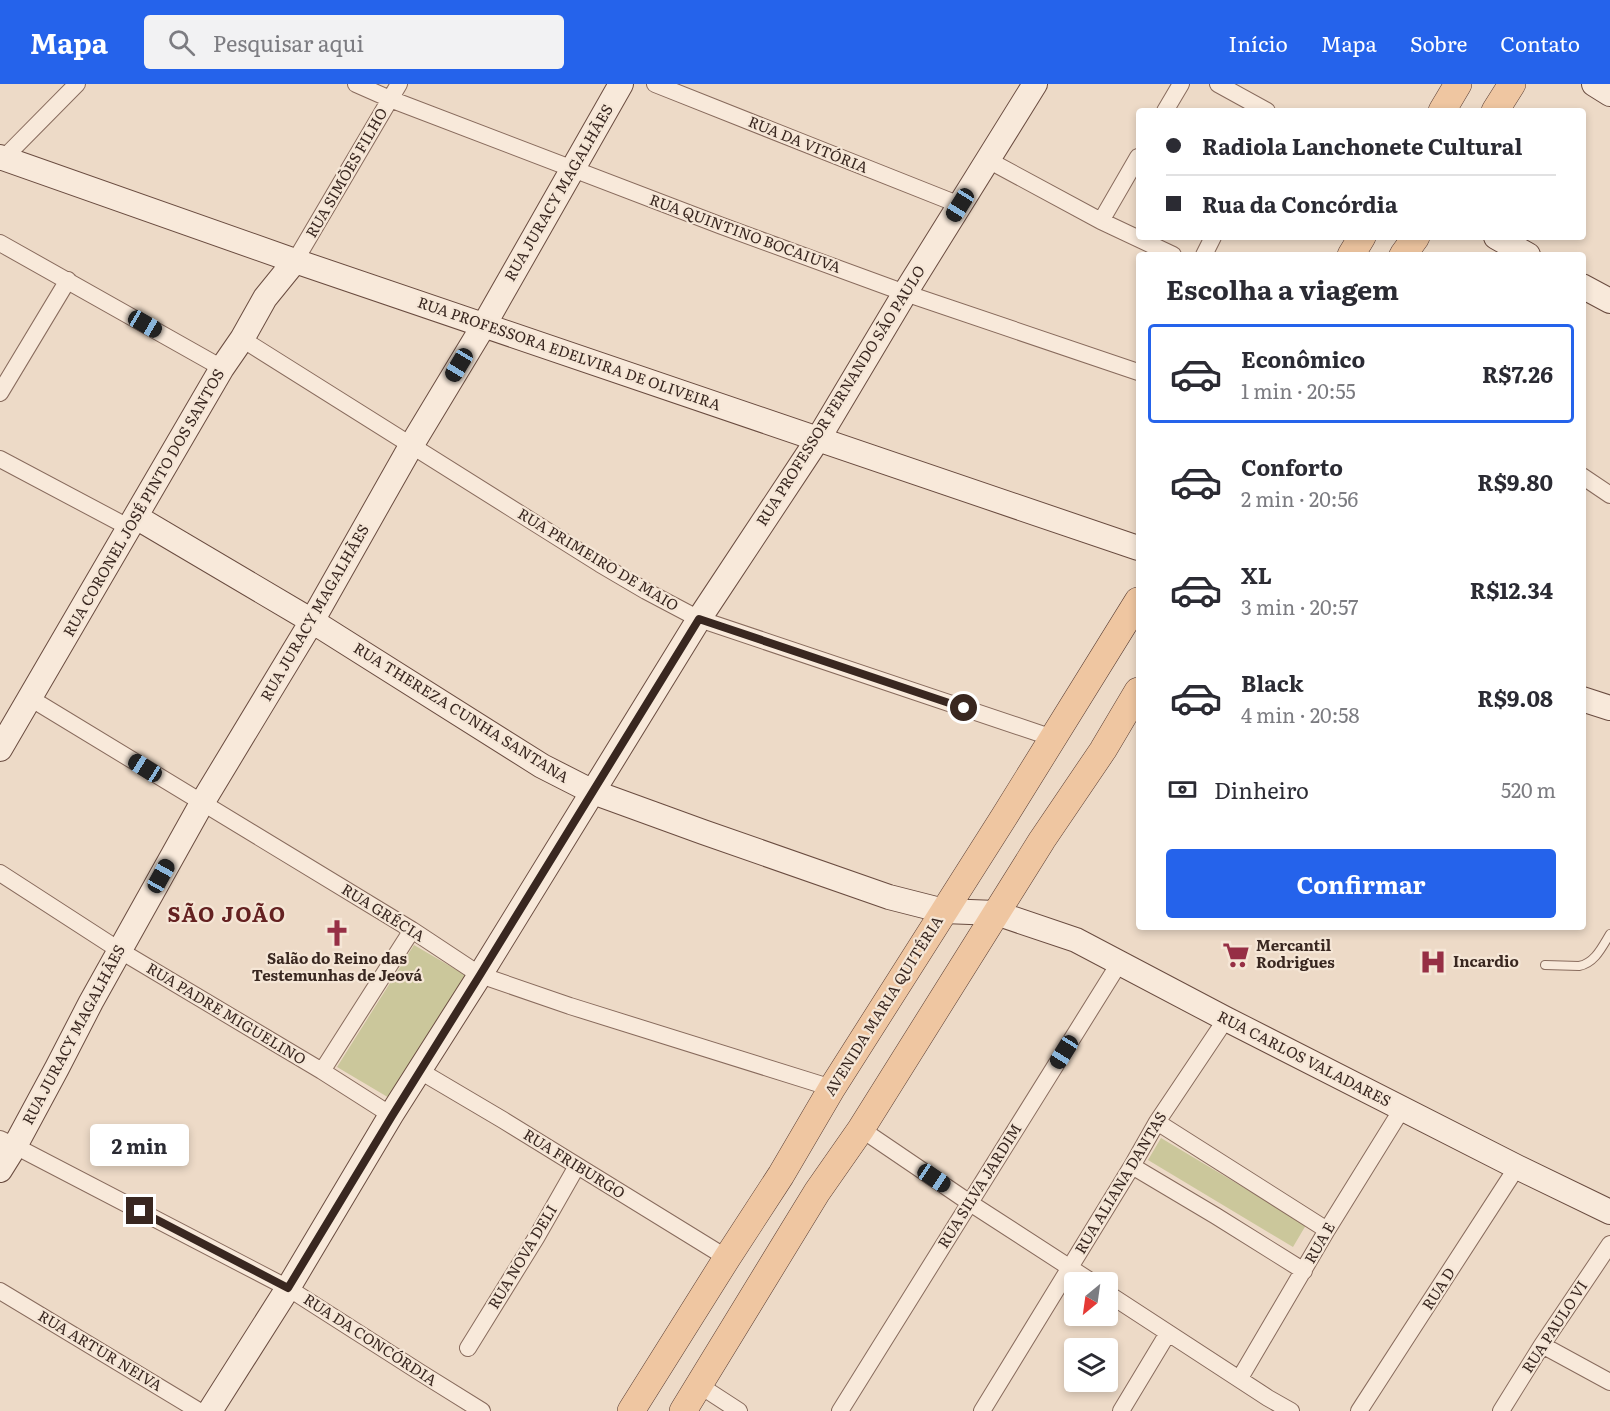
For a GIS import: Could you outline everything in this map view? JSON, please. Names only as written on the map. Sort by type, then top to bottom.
[{"type":"main road","points":[[1444,108],[1458,84]]},
{"type":"main road","points":[[1497,108],[1512,84]]},
{"type":"main road","name":"AVENIDA MARIA QUITÉRIA","points":[[631,1411],[781,1175],[831,1088],[1136,604]]},
{"type":"main road","points":[[683,1411],[817,1192],[861,1129],[1041,840],[1103,750],[1136,694]]},
{"type":"street","points":[[1,159],[76,84]]},
{"type":"street","name":"RUA QUINTINO BOCAIUVA","points":[[356,84],[722,226],[905,293],[1136,371]]},
{"type":"street","name":"RUA SIMÕES FILHO","points":[[295,261],[399,84]]},
{"type":"street","name":"RUA JURACY MAGALHÃES","points":[[0,1170],[8,1142],[202,803],[312,621],[411,446],[484,325],[621,84]]},
{"type":"street","name":"RUA DA VITÓRIA","points":[[655,84],[960,205]]},
{"type":"street","name":"RUA PROFESSOR FERNANDO SÃO PAULO","points":[[210,1411],[699,619],[819,439],[905,293],[1035,84]]},
{"type":"street","points":[[1168,108],[1181,84]]},
{"type":"street","points":[[1218,84],[1262,108]]},
{"type":"street","points":[[1594,84],[1610,94]]},
{"type":"street","name":"RUA PROFESSORA EDELVIRA DE OLIVEIRA","points":[[1,159],[1136,547]]},
{"type":"street","points":[[988,160],[1136,238]]},
{"type":"street","points":[[1101,221],[1136,160]]},
{"type":"street","points":[[1141,240],[1167,252]]},
{"type":"street","points":[[1501,240],[1523,252]]},
{"type":"street","points":[[0,243],[222,368]]},
{"type":"street","name":"RUA CORONEL JOSÉ PINTO DOS SANTOS","points":[[0,749],[222,368],[242,339],[265,298],[295,261]]},
{"type":"street","points":[[0,393],[68,280]]},
{"type":"street","points":[[1586,288],[1610,301]]},
{"type":"street","name":"RUA PRIMEIRO DE MAIO","points":[[242,339],[600,564],[699,619],[1053,738]]},
{"type":"street","points":[[0,459],[133,522]]},
{"type":"street","points":[[1586,479],[1610,495]]},
{"type":"street","name":"RUA THEREZA CUNHA SANTANA","points":[[133,522],[312,621],[542,766],[593,792],[889,897],[944,911],[996,914]]},
{"type":"street","name":"RUA GRÉCIA","points":[[30,698],[412,930],[480,975],[581,1010],[831,1088]]},
{"type":"street","points":[[1586,700],[1610,708]]},
{"type":"street","name":"RUA PADRE MIGUELINO","points":[[0,873],[119,950],[322,1071],[392,1116]]},
{"type":"street","name":"RUA CARLOS VALADARES","points":[[996,914],[1076,940],[1402,1109],[1610,1212]]},
{"type":"street","points":[[322,1071],[412,930]]},
{"type":"street","name":"RUA SILVA JARDIM","points":[[840,1411],[1120,962]]},
{"type":"street","name":"RUA ALIANA DANTAS","points":[[982,1411],[1157,1122],[1226,1019]]},
{"type":"street","name":"RUA FRIBURGO","points":[[420,1071],[727,1258]]},
{"type":"street","name":"RUA E","points":[[1240,1378],[1327,1230],[1402,1109]]},
{"type":"street","points":[[1157,1122],[1327,1230]]},
{"type":"street","points":[[861,1129],[1076,1272]]},
{"type":"street","name":"RUA DA CONCÓRDIA","points":[[8,1142],[288,1288],[482,1411]]},
{"type":"street","name":"RUA NOVA DELI","points":[[468,1348],[536,1238],[577,1166]]},
{"type":"street","points":[[1132,1166],[1304,1271]]},
{"type":"street","name":"RUA D","points":[[1359,1411],[1517,1167]]},
{"type":"street","name":"RUA PAULO VI","points":[[1501,1411],[1610,1244]]},
{"type":"street","name":"RUA ARTUR NEIVA","points":[[0,1291],[199,1411]]},
{"type":"street","points":[[1118,1300],[1240,1378],[1264,1404],[1292,1411]]},
{"type":"street","points":[[1121,1411],[1168,1333]]},
{"type":"street","points":[[1542,1345],[1610,1382]]},
{"type":"street","points":[[699,1385],[739,1411]]},
{"type":"lane","points":[[1545,964],[1584,965],[1595,957],[1610,934]]},
{"type":"shaded area","points":[[414,945],[467,976],[391,1099],[337,1067]]},
{"type":"shaded area","points":[[1161,1138],[1306,1225],[1293,1247],[1148,1160]]},
{"type":"place","name":"Salão do Reino das Testemunhas de Jeová","points":[[337,933]]},
{"type":"place","name":"Mercantil Rodrigues","points":[[1236,955]]},
{"type":"place","name":"Incardio","points":[[1433,962]]},
{"type":"district","name":"SÃO JOÃO","points":[[227,915]]},
{"type":"route","points":[[140,1211],[288,1288],[699,619],[964,708]]}]
